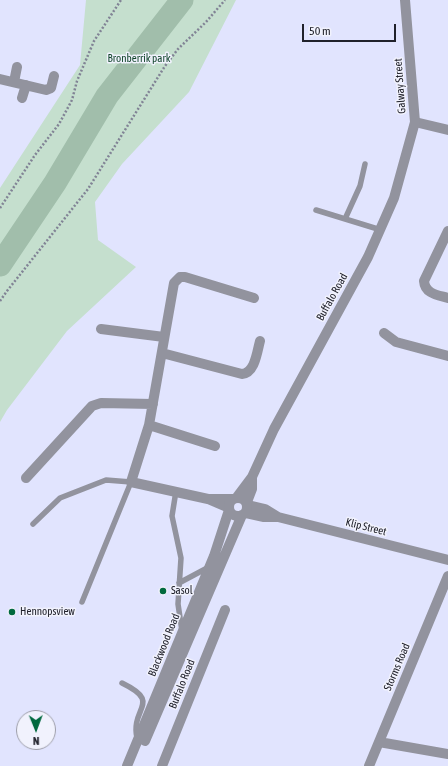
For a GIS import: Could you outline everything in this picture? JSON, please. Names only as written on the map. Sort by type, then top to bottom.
[{"type":"street","name":"Galway Street","points":[[405,0],[415,122]]},
{"type":"street","points":[[14,82],[17,67]]},
{"type":"street","points":[[0,80],[46,90],[51,88],[54,76]]},
{"type":"street","points":[[22,98],[26,85]]},
{"type":"street","points":[[415,122],[448,130]]},
{"type":"street","name":"Buffalo Road","points":[[232,503],[252,477],[274,429],[368,257],[381,230],[394,198],[415,122]]},
{"type":"street","points":[[448,231],[424,281],[426,288],[431,293],[448,298]]},
{"type":"street","points":[[232,503],[234,516],[246,509],[241,498],[232,503],[131,482],[149,425],[174,283],[180,277],[185,277],[254,298]]},
{"type":"street","points":[[101,329],[164,337]]},
{"type":"street","points":[[384,333],[396,342],[448,356]]},
{"type":"street","points":[[162,353],[247,374],[252,369],[260,342]]},
{"type":"street","points":[[26,478],[92,406],[101,403],[153,404]]},
{"type":"street","points":[[149,425],[215,446]]},
{"type":"street","name":"Buffalo Road","points":[[246,509],[252,489],[252,477]]},
{"type":"street","name":"Blackwood Road","points":[[135,766],[141,743],[182,633],[221,537],[232,503]]},
{"type":"street","name":"Blackwood Road","points":[[127,766],[141,743],[246,509]]},
{"type":"street","name":"Klip Street","points":[[246,509],[266,509],[278,517],[448,560]]},
{"type":"street","name":"Storms Road","points":[[369,766],[448,576]]},
{"type":"street","name":"Buffalo Road","points":[[162,766],[225,610]]},
{"type":"street","points":[[379,742],[448,754]]},
{"type":"lane","points":[[345,219],[360,186],[365,164]]},
{"type":"lane","points":[[316,210],[381,230]]},
{"type":"lane","points":[[33,524],[60,498],[106,480],[131,482],[82,602]]},
{"type":"lane","points":[[176,491],[172,516],[180,558],[178,611],[182,633]]},
{"type":"lane","points":[[179,583],[209,567]]},
{"type":"lane","points":[[122,683],[136,690],[142,696],[143,705],[136,726],[141,743]]},
{"type":"path","points":[[0,208],[34,155],[59,124],[72,100],[77,81],[94,41],[121,0]]},
{"type":"path","points":[[0,301],[88,189],[165,66],[178,49],[206,22],[225,0]]},
{"type":"green space","name":"Bronberrik park","points":[[86,0],[236,0],[189,92],[122,164],[95,202],[98,240],[136,267],[67,331],[7,410],[0,422],[0,188],[80,65]]},
{"type":"waterway","points":[[0,265],[55,183],[107,96],[182,0]]},
{"type":"place","name":"Sasol","points":[[163,591]]},
{"type":"place","name":"Hennopsview","points":[[12,612]]}]
